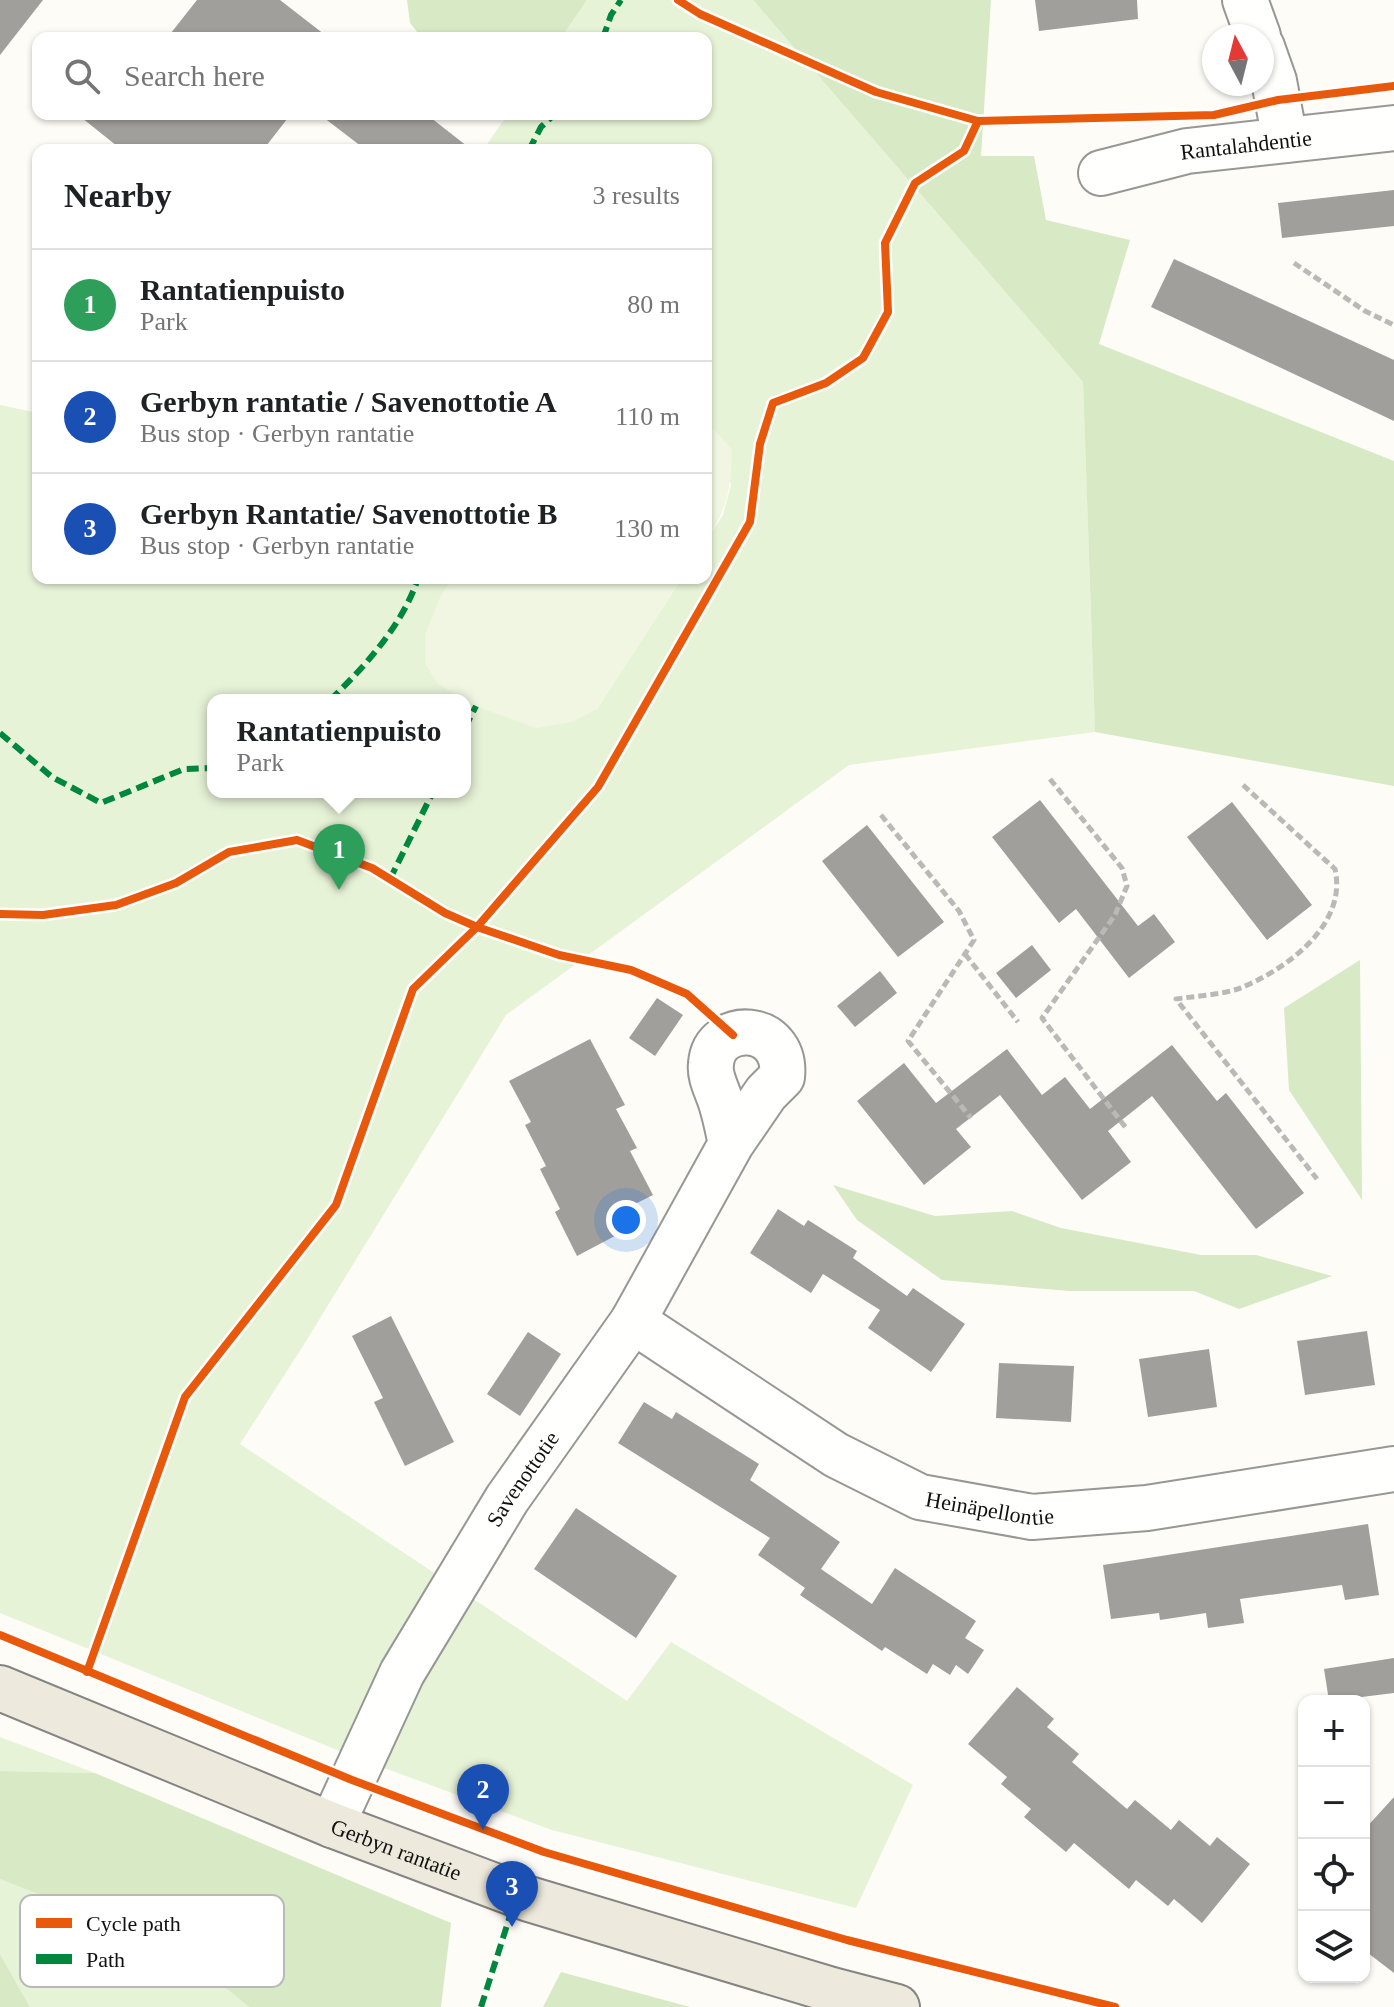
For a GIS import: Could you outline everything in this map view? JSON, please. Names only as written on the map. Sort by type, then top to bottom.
[{"type":"main road","name":"Gerbyn rantatie","points":[[0,1688],[332,1825],[529,1899],[897,2007]]},
{"type":"street","points":[[1245,0],[1254,24]]},
{"type":"street","points":[[1274,81],[1285,140]]},
{"type":"street","name":"Rantalahdentie","points":[[1101,173],[1187,151],[1394,128]]},
{"type":"street","name":"Savenottotie","points":[[332,1825],[402,1673],[507,1499],[633,1321],[731,1144]]},
{"type":"street","name":"Heinäpellontie","points":[[633,1321],[836,1455],[920,1497],[1032,1517],[1147,1508],[1394,1469]]},
{"type":"path","points":[[1294,263],[1365,311],[1394,325]]},
{"type":"path","points":[[1050,779],[1122,868],[1127,886],[1115,915],[1042,1018],[1126,1128]]},
{"type":"path","points":[[1243,785],[1335,869],[1339,885],[1332,908],[1320,935],[1294,957],[1236,989],[1176,999],[1317,1179]]},
{"type":"path","points":[[881,815],[959,911],[974,940],[908,1041],[971,1118]]},
{"type":"path","points":[[965,954],[1018,1022]]},
{"type":"green space","points":[[407,0],[587,0],[565,32],[417,32],[410,23]]},
{"type":"green space","points":[[587,0],[753,0],[1083,382],[1095,732],[849,765],[506,1015],[240,1444],[627,1701],[671,1642],[913,1785],[856,1908],[552,1830],[352,1756],[0,1613],[0,405],[32,412],[32,584],[449,584],[440,598],[597,709],[678,584],[712,584],[712,532],[723,515],[731,485],[712,429],[712,144],[487,144],[504,120],[712,120],[712,32],[565,32]]},
{"type":"green space","points":[[753,0],[991,0],[981,156],[1034,156],[1046,220],[1130,240],[1099,344],[1394,461],[1394,786],[1095,732],[1083,382]]},
{"type":"green space","points":[[712,429],[732,449],[727,497],[712,530]]},
{"type":"green space","points":[[449,584],[678,584],[597,709],[572,722],[536,728],[476,706],[471,703],[471,694],[455,694],[438,684],[425,664],[425,634]]},
{"type":"green space","points":[[1360,960],[1362,1200],[1289,1090],[1284,1008]]},
{"type":"green space","points":[[833,1185],[935,1216],[1012,1211],[1061,1228],[1201,1255],[1256,1255],[1332,1276],[1239,1309],[1194,1291],[1069,1291],[942,1280],[857,1220]]},
{"type":"green space","points":[[0,1737],[95,1773],[0,1771]]},
{"type":"green space","points":[[0,1771],[95,1773],[451,1923],[441,2007],[249,2007],[224,1987],[284,1987],[284,1895],[40,1895],[0,1879]]},
{"type":"green space","points":[[0,1879],[40,1895],[20,1895],[20,1987],[224,1987],[249,2007],[30,2007],[0,1954]]},
{"type":"green space","points":[[0,1954],[30,2007],[0,2007]]},
{"type":"green space","points":[[561,1972],[690,2007],[543,2007]]},
{"type":"building","points":[[0,0],[43,0],[0,55]]},
{"type":"building","points":[[197,0],[280,0],[321,32],[172,32]]},
{"type":"building","points":[[1035,0],[1137,0],[1138,19],[1039,31]]},
{"type":"building","points":[[84,120],[286,120],[268,144],[114,144]]},
{"type":"building","points":[[327,120],[434,120],[464,144],[358,144]]},
{"type":"building","points":[[1394,190],[1394,226],[1282,238],[1278,203]]},
{"type":"building","points":[[1174,259],[1394,360],[1394,421],[1151,307]]},
{"type":"building","points":[[1040,800],[1138,926],[1154,914],[1175,942],[1129,978],[1076,909],[1059,923],[992,837]]},
{"type":"building","points":[[1232,802],[1312,905],[1267,940],[1187,837]]},
{"type":"building","points":[[867,825],[944,922],[898,957],[822,861]]},
{"type":"building","points":[[1032,945],[1051,970],[1016,998],[996,973]]},
{"type":"building","points":[[880,971],[897,993],[855,1027],[837,1006]]},
{"type":"building","points":[[657,998],[683,1015],[655,1056],[629,1038]]},
{"type":"building","points":[[590,1039],[625,1105],[616,1109],[637,1148],[630,1151],[653,1195],[619,1212],[628,1229],[577,1256],[555,1212],[560,1209],[540,1169],[546,1166],[525,1125],[531,1122],[509,1081]]},
{"type":"building","points":[[1172,1045],[1217,1101],[1226,1093],[1304,1193],[1256,1229],[1152,1096],[1108,1131],[1131,1162],[1082,1200],[1000,1095],[956,1129],[971,1147],[924,1185],[857,1101],[904,1063],[936,1103],[1007,1049],[1042,1095],[1065,1077],[1090,1109]]},
{"type":"building","points":[[778,1209],[804,1226],[808,1220],[857,1251],[853,1258],[907,1296],[913,1288],[965,1324],[931,1372],[868,1328],[880,1310],[823,1274],[811,1293],[750,1253]]},
{"type":"building","points":[[391,1316],[454,1442],[405,1466],[374,1402],[383,1398],[352,1336]]},
{"type":"building","points":[[1367,1331],[1375,1385],[1305,1395],[1297,1341]]},
{"type":"building","points":[[528,1332],[561,1354],[520,1416],[487,1394]]},
{"type":"building","points":[[1209,1349],[1217,1407],[1148,1417],[1139,1359]]},
{"type":"building","points":[[999,1363],[1074,1366],[1071,1422],[996,1418]]},
{"type":"building","points":[[644,1402],[672,1419],[676,1412],[759,1464],[750,1480],[840,1542],[821,1569],[872,1604],[895,1568],[976,1621],[965,1638],[984,1650],[968,1674],[956,1665],[950,1675],[933,1664],[927,1674],[885,1647],[882,1651],[800,1595],[805,1588],[758,1555],[770,1538],[618,1443]]},
{"type":"building","points":[[576,1508],[677,1576],[636,1638],[534,1569]]},
{"type":"building","points":[[1368,1524],[1379,1595],[1345,1600],[1342,1585],[1240,1599],[1244,1623],[1208,1628],[1206,1613],[1160,1620],[1159,1613],[1111,1619],[1103,1565]]},
{"type":"building","points":[[1394,1658],[1394,1693],[1328,1695],[1324,1669]]},
{"type":"building","points":[[1017,1687],[1054,1719],[1047,1727],[1079,1754],[1072,1762],[1127,1809],[1135,1800],[1171,1830],[1179,1820],[1210,1846],[1217,1837],[1250,1864],[1202,1923],[1174,1899],[1168,1906],[1136,1880],[1129,1889],[1074,1843],[1066,1852],[1024,1817],[1031,1809],[1001,1784],[1007,1777],[968,1744]]},
{"type":"building","points":[[1394,1797],[1394,1973],[1370,1955],[1370,1823]]},
{"type":"marked path","points":[[605,32],[621,0]]},
{"type":"marked path","points":[[532,144],[549,120]]},
{"type":"marked path","points":[[336,694],[382,644],[403,612],[416,584]]},
{"type":"marked path","points":[[471,716],[476,706]]},
{"type":"marked path","points":[[0,733],[52,777],[101,803],[184,769],[207,768]]},
{"type":"marked path","points":[[390,879],[430,798]]},
{"type":"marked path","points":[[481,2007],[517,1894]]},
{"type":"cycle path","points":[[678,0],[700,14],[876,92],[978,121],[1214,115],[1278,100],[1394,86]]},
{"type":"cycle path","points":[[87,1672],[185,1397],[336,1205],[413,989],[477,927],[598,787],[750,522],[760,444],[773,403],[826,383],[863,358],[888,312],[885,243],[915,183],[964,151],[978,121]]},
{"type":"cycle path","points":[[0,914],[43,915],[116,905],[176,883],[229,852],[297,840],[372,868],[445,913],[477,927],[559,955],[631,970],[687,994],[733,1035]]},
{"type":"cycle path","points":[[0,1635],[352,1780],[544,1852],[847,1940],[1115,2007]]},
{"type":"place","name":"Rantatienpuisto","points":[[339,890]]},
{"type":"place","name":"Gerbyn rantatie / Savenottotie A","points":[[483,1830]]},
{"type":"place","name":"Gerbyn Rantatie/ Savenottotie B","points":[[512,1927]]}]
